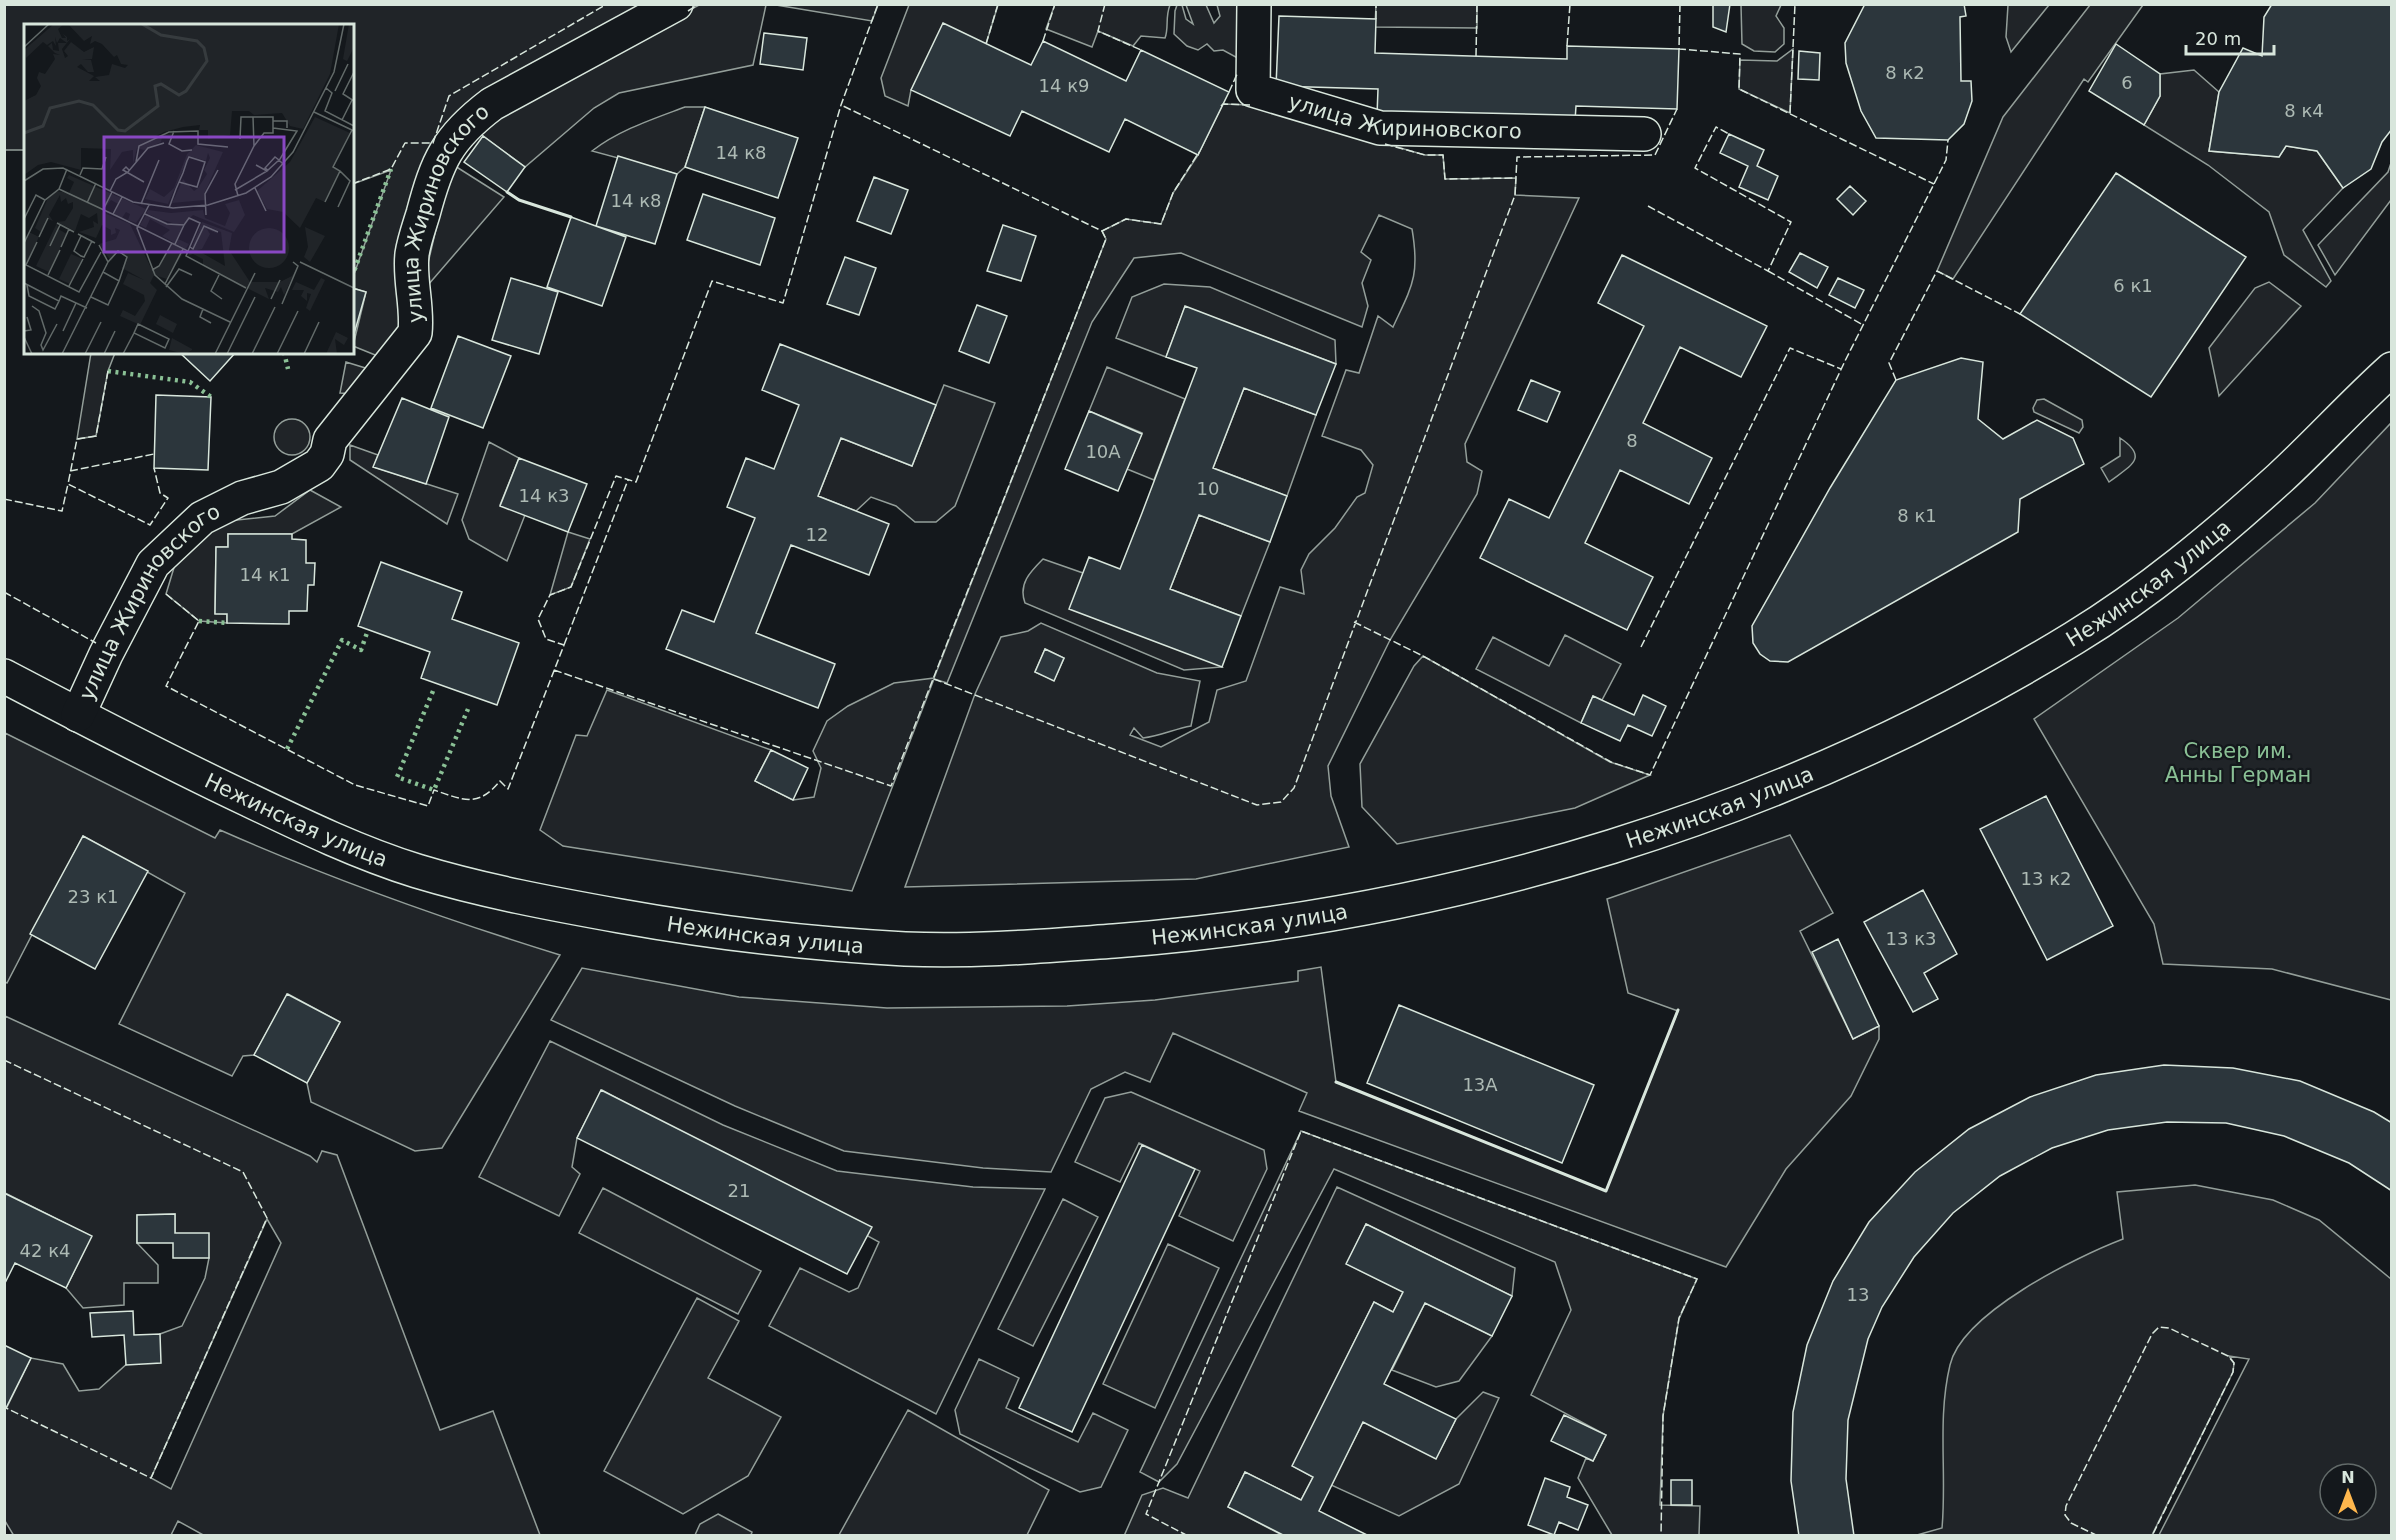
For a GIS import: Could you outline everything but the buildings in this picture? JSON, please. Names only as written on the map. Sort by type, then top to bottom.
[{"type":"street","name":"улица Жириновского","points":[[78,715],[106,654],[153,564],[201,518],[242,498],[281,488],[319,465],[327,454],[330,440],[415,333],[418,311],[412,255],[432,180],[444,151],[466,123],[492,104],[676,4]]},
{"type":"street","name":"улица Жириновского","points":[[1254,4],[1253,90],[1380,128],[1644,134]]},
{"type":"street","name":"Нежинская улица","points":[[4,676],[306,827],[387,860],[424,873],[595,912],[707,932],[910,949],[1018,949],[1213,933],[1385,905],[1568,862],[1657,833],[1824,769],[1883,743],[2078,636],[2142,592],[2216,534],[2284,474],[2391,369]]},
{"type":"green space","points":[[1055,4],[1170,5],[1165,38],[1141,36],[1133,46],[1098,31],[1092,47],[1046,29]]},
{"type":"green space","points":[[5,5],[657,5],[466,123],[403,321],[385,359],[354,346],[366,292],[354,288],[354,274],[391,170],[354,184],[354,24],[24,24],[24,150],[5,150]]},
{"type":"green space","points":[[699,5],[766,5],[753,65],[619,93],[594,108],[525,167],[478,132],[489,118]]},
{"type":"green space","points":[[776,5],[878,5],[872,21]]},
{"type":"green space","points":[[909,5],[998,5],[986,44],[911,90],[908,106],[885,96],[881,78]]},
{"type":"green space","points":[[1177,5],[1182,5],[1186,19],[1193,24],[1186,5],[1206,5],[1214,23],[1220,16],[1217,5],[1244,5],[1243,61],[1223,50],[1214,51],[1207,44],[1198,50],[1187,46],[1174,34]]},
{"type":"green space","points":[[1376,5],[1477,5],[1477,28],[1375,27]]},
{"type":"green space","points":[[1741,5],[1781,5],[1776,16],[1784,28],[1784,44],[1775,52],[1754,51],[1742,44]]},
{"type":"green space","points":[[2008,5],[2049,5],[2011,52],[2006,37]]},
{"type":"green space","points":[[2090,5],[2143,5],[2088,82],[2084,79],[1953,279],[1937,271],[2003,117]]},
{"type":"green space","points":[[1793,49],[1790,113],[1739,89],[1740,60],[1777,61]]},
{"type":"green space","points":[[2194,70],[2219,92],[2209,151],[2279,157],[2286,146],[2317,151],[2343,188],[2303,230],[2331,281],[2326,287],[2284,255],[2269,212],[2208,165],[2144,125],[2160,96],[2160,74]]},
{"type":"green space","points":[[1223,104],[1250,105],[1425,155],[1443,155],[1445,179],[1516,178],[1515,195],[1579,198],[1465,444],[1467,462],[1482,471],[1477,494],[1390,640],[1328,766],[1331,796],[1349,847],[1196,879],[905,887],[975,694],[1001,637],[1028,631],[1041,623],[1157,673],[1200,681],[1191,726],[1143,738],[1134,728],[1130,735],[1161,747],[1209,722],[1217,690],[1246,681],[1280,587],[1304,594],[1301,570],[1309,554],[1335,528],[1357,497],[1365,493],[1373,465],[1361,450],[1322,436],[1346,370],[1359,373],[1378,316],[1393,327],[1413,280],[1415,258],[1412,229],[1379,215],[1361,252],[1371,260],[1362,283],[1368,306],[1362,327],[1181,253],[1134,258],[1092,322],[947,683],[934,679],[852,891],[563,846],[540,830],[576,735],[587,736],[607,690],[771,750],[755,781],[793,800],[814,797],[821,768],[813,751],[827,721],[848,706],[894,683],[934,678],[1106,239],[1102,231],[1126,219],[1161,224],[1173,193],[1198,155]],"holes":[[[1045,649],[1064,658],[1054,680],[1035,672]]]},
{"type":"green space","points":[[685,107],[705,107],[685,167],[677,174],[592,151],[625,131]]},
{"type":"green space","points":[[2391,163],[2391,200],[2335,275],[2318,245],[2388,172]]},
{"type":"green space","points":[[455,166],[504,197],[428,285],[425,276],[448,178]]},
{"type":"green space","points":[[2269,282],[2301,306],[2219,396],[2209,348],[2255,288]]},
{"type":"green space","points":[[1164,284],[1210,287],[1335,340],[1336,364],[1185,307],[1166,357],[1116,338],[1132,297]]},
{"type":"green space","points":[[91,354],[115,354],[108,371],[96,436],[77,439]]},
{"type":"green space","points":[[346,362],[375,371],[357,394],[340,393]]},
{"type":"green space","points":[[1107,367],[1185,399],[1154,480],[1127,469],[1142,433],[1089,411]]},
{"type":"green space","points":[[944,385],[995,403],[955,506],[936,522],[915,522],[896,506],[871,497],[856,511],[818,496],[841,438],[912,466]]},
{"type":"green space","points":[[1244,388],[1316,415],[1287,496],[1213,468]]},
{"type":"green space","points":[[2044,399],[2082,420],[2083,427],[2079,433],[2034,412],[2033,408],[2037,400]]},
{"type":"green space","points":[[292,419],[305,424],[310,437],[305,450],[292,455],[279,450],[274,437],[279,424]]},
{"type":"green space","name":"Сквер им. Анны Герман","points":[[2391,423],[2391,1000],[2272,969],[2163,964],[2154,924],[2034,719],[2178,618],[2315,503]]},
{"type":"green space","points":[[2120,438],[2134,451],[2134,462],[2109,482],[2101,468],[2120,456]]},
{"type":"green space","points":[[489,442],[519,458],[500,505],[525,515],[507,561],[469,539],[462,520]]},
{"type":"green space","points":[[350,445],[378,455],[374,467],[458,494],[447,524],[350,460]]},
{"type":"green space","points":[[310,490],[341,507],[292,534],[228,534],[228,547],[216,547],[215,613],[227,614],[227,623],[199,621],[166,594],[176,561],[218,522],[275,516]]},
{"type":"green space","points":[[1199,515],[1270,542],[1241,616],[1170,589]]},
{"type":"green space","points":[[568,532],[590,539],[571,587],[550,595]]},
{"type":"green space","points":[[1043,559],[1083,573],[1222,667],[1184,670],[1025,603],[1023,590],[1026,579]]},
{"type":"green space","points":[[1565,635],[1621,664],[1602,700],[1593,696],[1581,723],[1476,669],[1493,637],[1549,666]]},
{"type":"green space","points":[[1423,656],[1610,762],[1650,775],[1575,808],[1397,844],[1362,807],[1360,764],[1414,666]]},
{"type":"green space","points":[[5,733],[215,838],[220,830],[388,897],[560,955],[442,1148],[415,1151],[311,1102],[307,1083],[340,1022],[288,994],[254,1055],[243,1056],[232,1076],[119,1024],[185,893],[83,836],[7,983],[5,982]]},
{"type":"green space","points":[[1790,835],[1833,913],[1800,931],[1853,1039],[1879,1026],[1879,1039],[1851,1096],[1786,1169],[1726,1267],[1299,1111],[1307,1093],[1173,1033],[1150,1082],[1125,1072],[1091,1089],[1051,1172],[983,1168],[844,1151],[735,1106],[551,1020],[582,968],[739,997],[887,1008],[1067,1006],[1155,1000],[1298,981],[1298,971],[1321,967],[1336,1082],[1606,1191],[1678,1011],[1628,993],[1607,899]]},
{"type":"green space","points":[[5,1016],[310,1156],[317,1162],[322,1151],[337,1155],[440,1430],[493,1411],[540,1535],[205,1536],[178,1521],[171,1535],[14,1536],[5,1521],[5,1407],[31,1358],[63,1364],[79,1391],[99,1389],[160,1334],[182,1326],[205,1278],[209,1258],[175,1233],[175,1214],[137,1215],[137,1243],[158,1265],[158,1283],[124,1283],[124,1305],[83,1308],[66,1288],[91,1236],[5,1193]],"holes":[[[267,1219],[281,1243],[171,1489],[151,1478]]]},
{"type":"green space","points":[[550,1041],[723,1125],[837,1171],[973,1187],[1045,1189],[936,1414],[769,1326],[800,1268],[849,1292],[858,1288],[879,1242],[602,1090],[577,1138],[572,1167],[580,1174],[559,1216],[479,1177]]},
{"type":"green space","points":[[1131,1092],[1264,1150],[1267,1169],[1233,1241],[1179,1216],[1200,1171],[1139,1143],[1120,1182],[1075,1162],[1105,1098]]},
{"type":"green space","points":[[1301,1131],[1697,1279],[1679,1319],[1663,1416],[1660,1505],[1700,1506],[1699,1535],[1612,1535],[1578,1478],[1586,1458],[1593,1461],[1606,1435],[1531,1395],[1571,1310],[1555,1262],[1334,1169],[1177,1464],[1159,1482],[1140,1472]]},
{"type":"green space","points":[[2195,1185],[2273,1200],[2319,1220],[2391,1279],[2391,1535],[2159,1535],[2249,1359],[2229,1356],[2234,1363],[2233,1372],[2152,1535],[1917,1535],[1942,1528],[1944,1406],[1950,1365],[1959,1345],[1975,1326],[2023,1289],[2078,1259],[2123,1239],[2117,1192]]},
{"type":"green space","points":[[1337,1187],[1515,1268],[1512,1296],[1366,1224],[1347,1264],[1403,1292],[1393,1312],[1374,1302],[1293,1466],[1313,1477],[1301,1500],[1245,1472],[1228,1507],[1282,1535],[1124,1536],[1142,1495],[1163,1488],[1188,1498]]},
{"type":"green space","points":[[603,1188],[761,1271],[738,1314],[579,1233]]},
{"type":"green space","points":[[1063,1199],[1098,1217],[1033,1346],[998,1329]]},
{"type":"green space","points":[[1168,1244],[1219,1268],[1155,1408],[1103,1384]]},
{"type":"green space","points":[[697,1298],[739,1321],[708,1378],[781,1417],[748,1476],[683,1514],[604,1471]]},
{"type":"green space","points":[[1425,1303],[1492,1336],[1459,1381],[1436,1387],[1392,1370]]},
{"type":"green space","points":[[979,1359],[1019,1378],[1006,1408],[1078,1442],[1093,1413],[1128,1430],[1101,1487],[1080,1492],[960,1434],[955,1410]]},
{"type":"green space","points":[[1483,1392],[1499,1398],[1459,1484],[1399,1516],[1331,1485],[1363,1422],[1436,1458],[1456,1419]]},
{"type":"green space","points":[[908,1410],[1049,1490],[1027,1535],[839,1535]]},
{"type":"green space","points":[[718,1514],[752,1532],[751,1535],[695,1535],[700,1524]]},
{"type":"hedge","points":[[354,271],[391,169]]},
{"type":"hedge","points":[[284,354],[288,369]]},
{"type":"hedge","points":[[108,371],[190,382],[211,397]]},
{"type":"hedge","points":[[199,621],[227,623]]},
{"type":"hedge","points":[[287,749],[342,640],[361,650],[368,630]]},
{"type":"hedge","points":[[433,691],[397,777],[434,790],[468,709]]},
{"type":"fence","points":[[354,183],[391,169],[405,143],[433,143],[449,96],[607,4]]},
{"type":"fence","points":[[688,11],[699,4]]},
{"type":"fence","points":[[166,594],[199,621],[166,686],[355,785],[428,806],[434,790],[453,797],[470,799],[484,795],[500,781],[508,789],[564,645],[546,639],[538,619],[550,595],[571,587],[616,476],[636,482],[712,281],[783,303],[841,105],[878,4]]},
{"type":"fence","points":[[986,44],[998,4]]},
{"type":"fence","points":[[1043,41],[1055,4]]},
{"type":"fence","points":[[1105,4],[1098,31],[1141,50]]},
{"type":"fence","points":[[1376,4],[1376,19]]},
{"type":"fence","points":[[1476,56],[1477,4]]},
{"type":"fence","points":[[1567,46],[1570,4]]},
{"type":"fence","points":[[1680,4],[1679,49],[1740,54],[1739,89],[1934,184]]},
{"type":"fence","points":[[1790,113],[1795,4]]},
{"type":"fence","points":[[1229,92],[1238,72]]},
{"type":"fence","points":[[1221,106],[1223,104],[1250,105]]},
{"type":"fence","points":[[554,670],[891,786],[1106,239],[1102,231],[841,105]]},
{"type":"fence","points":[[934,679],[1257,805],[1281,802],[1294,788],[1515,195],[1517,157],[1655,155],[1677,109]]},
{"type":"fence","points":[[1648,206],[1768,271],[1791,222],[1695,168],[1716,127],[1729,134]]},
{"type":"fence","points":[[1354,622],[1423,656],[1611,762],[1650,775],[1845,361],[1946,160],[1948,140]]},
{"type":"fence","points":[[1385,144],[1425,155],[1443,155],[1445,179],[1516,178]]},
{"type":"fence","points":[[1102,231],[1126,219],[1161,224],[1173,193],[1199,152]]},
{"type":"fence","points":[[1768,271],[1863,325]]},
{"type":"fence","points":[[1896,380],[1889,363],[1937,271],[2020,314]]},
{"type":"fence","points":[[1641,647],[1790,348],[1841,369]]},
{"type":"fence","points":[[108,371],[96,436],[77,439],[68,484],[150,525],[168,498],[160,493],[154,468]]},
{"type":"fence","points":[[70,471],[154,454]]},
{"type":"fence","points":[[564,645],[628,480]]},
{"type":"fence","points":[[4,499],[62,511],[68,484]]},
{"type":"fence","points":[[4,592],[96,643]]},
{"type":"fence","points":[[4,1060],[243,1172],[267,1218],[151,1478],[6,1408]]},
{"type":"fence","points":[[1188,1536],[1146,1514],[1301,1131],[1697,1279],[1679,1318],[1663,1416],[1661,1536]]},
{"type":"fence","points":[[2098,1536],[2071,1523],[2065,1515],[2066,1506],[2152,1334],[2159,1327],[2169,1328],[2228,1356],[2234,1363],[2233,1372],[2152,1536]]},
{"type":"wall","points":[[507,192],[519,200],[571,217]]},
{"type":"wall","points":[[1336,1082],[1606,1191],[1678,1010]]}]
